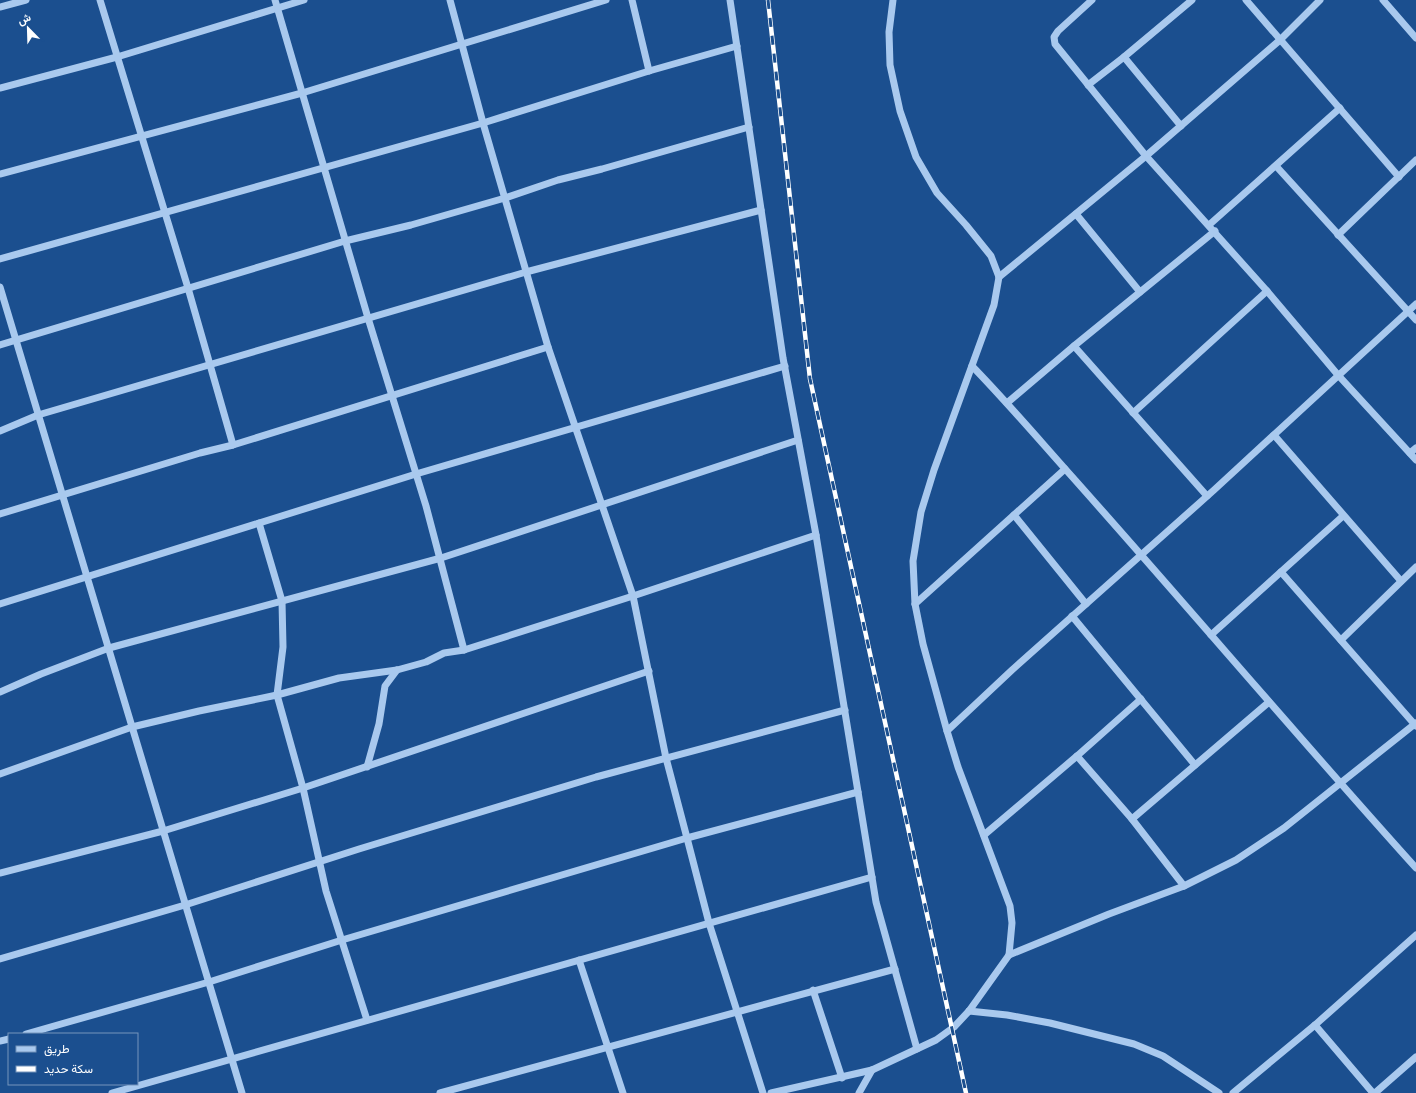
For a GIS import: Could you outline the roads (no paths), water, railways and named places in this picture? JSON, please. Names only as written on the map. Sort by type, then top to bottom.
[{"type":"street","points":[[0,7],[26,0]]},
{"type":"street","points":[[100,0],[188,288],[233,445]]},
{"type":"street","points":[[275,0],[391,396],[441,558],[464,650]]},
{"type":"street","points":[[0,88],[117,57],[304,0]]},
{"type":"street","points":[[450,0],[483,123],[548,347],[632,596],[649,671],[666,758],[709,923],[763,1093]]},
{"type":"street","points":[[0,174],[302,93],[606,0]]},
{"type":"street","points":[[632,0],[649,71]]},
{"type":"street","points":[[730,0],[785,366],[816,535],[876,902],[917,1049]]},
{"type":"street","points":[[771,1093],[872,1070],[936,1040],[954,1027],[969,1011],[1009,955],[1012,923],[1010,906],[958,767],[947,731],[923,644],[915,604],[913,561],[921,512],[934,470],[994,305],[999,277],[991,256],[937,193],[916,157],[900,111],[890,65],[889,32],[893,0]]},
{"type":"street","points":[[1092,0],[1058,31],[1054,37],[1055,44],[1146,156],[1268,291],[1338,375],[1416,460]]},
{"type":"street","points":[[1088,85],[1192,0]]},
{"type":"street","points":[[1246,0],[1399,177]]},
{"type":"street","points":[[999,277],[1181,126],[1280,40],[1320,0]]},
{"type":"street","points":[[1383,0],[1416,37]]},
{"type":"street","points":[[0,259],[483,123],[649,71],[737,46]]},
{"type":"street","points":[[1124,57],[1181,126]]},
{"type":"street","points":[[1209,225],[1340,108]]},
{"type":"street","points":[[0,345],[345,241],[411,225],[505,198],[558,180],[602,170],[749,127]]},
{"type":"street","points":[[1338,235],[1416,160]]},
{"type":"street","points":[[1276,166],[1416,320]]},
{"type":"street","points":[[0,431],[38,415],[526,272],[761,210]]},
{"type":"street","points":[[1076,214],[1140,292]]},
{"type":"street","points":[[1007,403],[1074,346],[1215,231]]},
{"type":"street","points":[[0,287],[242,1093]]},
{"type":"street","points":[[1133,413],[1268,291]]},
{"type":"street","points":[[947,731],[1012,670],[1207,496],[1416,304]]},
{"type":"street","points":[[1074,346],[1207,496]]},
{"type":"street","points":[[0,514],[200,453],[233,445],[548,347]]},
{"type":"street","points":[[0,604],[416,474],[785,366]]},
{"type":"street","points":[[972,366],[1142,554],[1339,783],[1416,868]]},
{"type":"street","points":[[1274,434],[1343,516],[1401,581]]},
{"type":"street","points":[[0,692],[40,674],[109,648],[441,558],[798,440]]},
{"type":"street","points":[[1410,453],[1416,448]]},
{"type":"street","points":[[915,604],[1065,469]]},
{"type":"street","points":[[1014,515],[1086,604]]},
{"type":"street","points":[[1211,635],[1343,516]]},
{"type":"street","points":[[259,523],[282,601],[283,647],[277,695],[303,788],[326,892],[367,1020]]},
{"type":"street","points":[[0,774],[132,727],[277,695],[339,678],[397,670],[426,662],[444,654],[464,650],[816,535]]},
{"type":"street","points":[[1341,640],[1416,567]]},
{"type":"street","points":[[1009,955],[1109,914],[1184,886],[1236,860],[1284,828],[1339,783],[1416,724],[1281,572]]},
{"type":"street","points":[[1072,616],[1195,764]]},
{"type":"street","points":[[367,767],[379,724],[385,686],[397,670]]},
{"type":"street","points":[[0,873],[163,831],[303,788],[649,671]]},
{"type":"street","points":[[984,834],[1141,700]]},
{"type":"street","points":[[1132,819],[1269,702]]},
{"type":"street","points":[[0,959],[185,905],[319,861],[596,777],[845,710]]},
{"type":"street","points":[[1077,756],[1132,819],[1184,886]]},
{"type":"street","points":[[30,1033],[208,982],[342,940],[687,838],[858,792]]},
{"type":"street","points":[[112,1093],[872,877]]},
{"type":"street","points":[[1233,1093],[1315,1025],[1416,935]]},
{"type":"street","points":[[579,960],[623,1093]]},
{"type":"street","points":[[440,1093],[813,990],[895,969]]},
{"type":"street","points":[[813,990],[842,1078]]},
{"type":"street","points":[[969,1011],[1007,1015],[1050,1023],[1134,1044],[1163,1056],[1219,1093]]},
{"type":"street","points":[[1315,1025],[1374,1093],[1416,1057]]},
{"type":"street","points":[[858,1093],[872,1070]]},
{"type":"railway","points":[[768,0],[810,379],[966,1093]]}]
